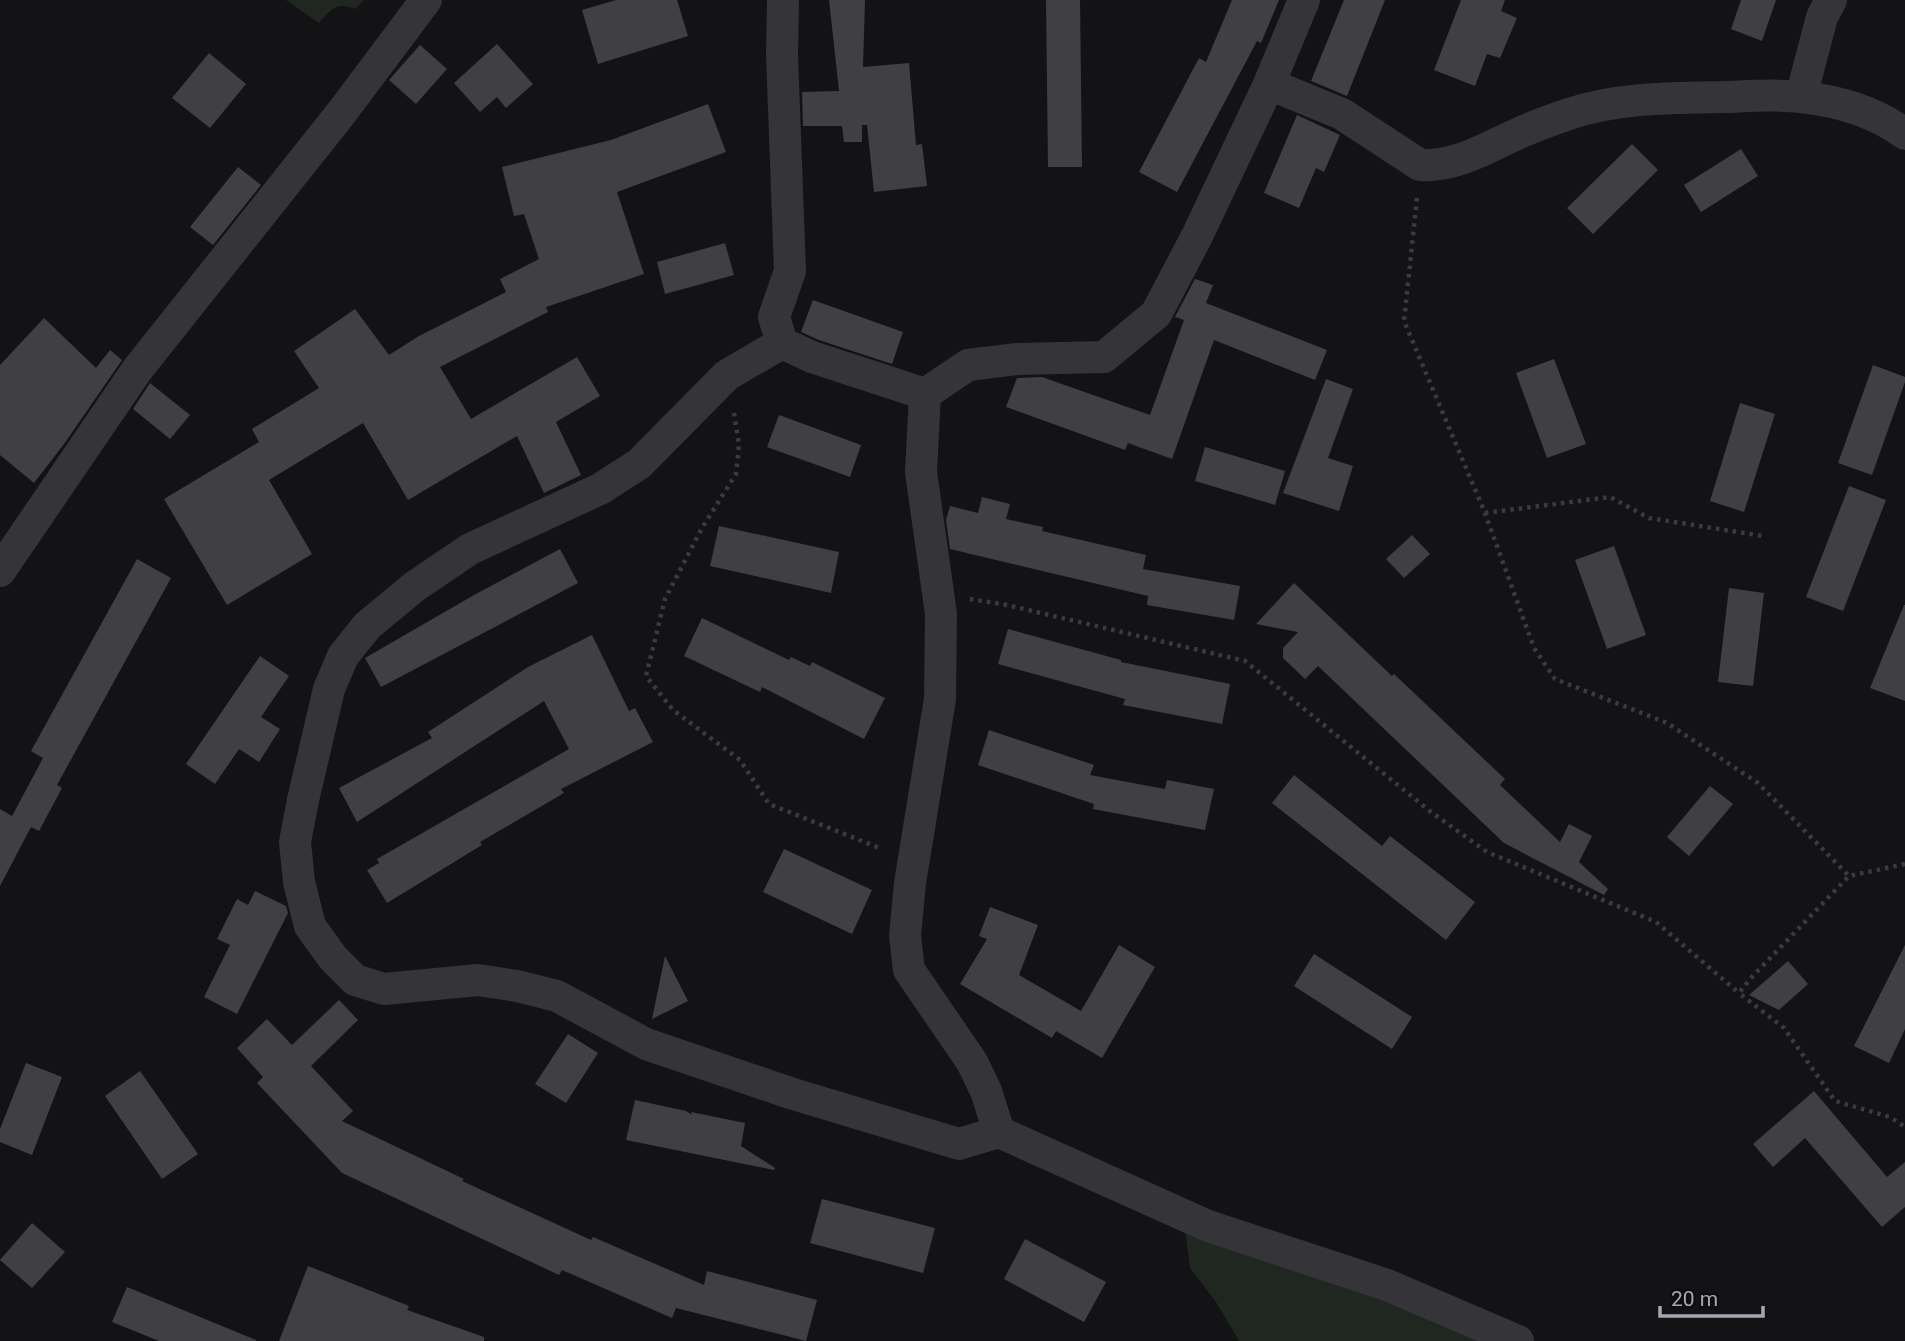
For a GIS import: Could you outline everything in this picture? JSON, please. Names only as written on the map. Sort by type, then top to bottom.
[{"type":"street","points":[[0,571],[137,370],[342,112],[426,0]]},
{"type":"street","points":[[783,0],[782,55],[790,271],[774,317],[782,343],[812,357],[925,394]]},
{"type":"street","points":[[925,394],[968,365],[1017,359],[1104,357],[1156,314],[1197,236],[1269,84],[1304,0]]},
{"type":"street","points":[[1801,97],[1822,17],[1831,0]]},
{"type":"street","points":[[1269,84],[1342,114],[1420,165],[1435,166],[1464,159],[1571,113],[1624,102],[1688,98],[1801,97],[1846,106],[1887,120],[1905,134]]},
{"type":"street","points":[[782,343],[727,375],[639,464],[600,489],[470,549],[414,587],[367,626],[343,656],[329,689],[295,842],[299,882],[310,926],[333,958],[355,980],[384,989],[478,980],[557,996],[646,1044],[803,1097],[959,1144],[999,1132],[1208,1226],[1387,1285],[1518,1341]]},
{"type":"street","points":[[925,394],[921,472],[941,614],[940,699],[910,883],[905,936],[909,970],[972,1062],[986,1091],[999,1132]]},
{"type":"path","points":[[1420,165],[1404,321],[1485,513],[1534,648],[1555,679],[1667,723],[1758,783],[1849,876]]},
{"type":"path","points":[[727,375],[739,445],[736,474],[702,528],[665,599],[646,676],[673,710],[740,760],[769,804],[892,853],[910,883]]},
{"type":"path","points":[[1485,513],[1610,497],[1649,517],[1762,537]]},
{"type":"path","points":[[938,595],[1007,604],[1245,661],[1431,812],[1487,852],[1656,922],[1784,1028],[1835,1101],[1889,1117],[1905,1127]]},
{"type":"path","points":[[1739,993],[1849,876],[1905,864]]},
{"type":"shaded area","points":[[286,0],[364,0],[355,9],[343,6],[334,8],[319,23]]},
{"type":"shaded area","points":[[1185,1229],[1498,1341],[1239,1341],[1216,1302],[1190,1268]]},
{"type":"building","points":[[616,0],[677,0],[688,36],[598,64],[582,10]]},
{"type":"building","points":[[829,0],[865,0],[863,67],[909,63],[916,145],[922,144],[927,186],[874,192],[867,125],[862,125],[862,142],[844,142],[842,126],[803,126],[802,92],[839,91]]},
{"type":"building","points":[[1046,0],[1080,0],[1082,167],[1048,167]]},
{"type":"building","points":[[1232,0],[1279,0],[1261,43],[1257,41],[1177,192],[1139,172],[1199,58],[1206,62]]},
{"type":"building","points":[[1344,0],[1385,0],[1347,96],[1311,81]]},
{"type":"building","points":[[1461,0],[1505,0],[1501,11],[1517,18],[1500,58],[1487,54],[1475,86],[1434,70]]},
{"type":"building","points":[[1741,0],[1776,0],[1762,41],[1731,29]]},
{"type":"building","points":[[497,44],[533,84],[506,108],[497,97],[480,112],[454,83]]},
{"type":"building","points":[[420,45],[447,69],[416,104],[389,80]]},
{"type":"building","points":[[209,53],[246,84],[210,128],[172,98]]},
{"type":"building","points":[[708,104],[726,152],[617,192],[644,274],[546,307],[548,312],[440,367],[471,419],[577,357],[600,396],[556,422],[581,475],[544,493],[517,436],[408,500],[363,423],[269,480],[312,554],[227,605],[164,499],[259,442],[252,429],[319,388],[294,351],[355,309],[389,355],[419,336],[506,292],[500,279],[539,259],[524,214],[514,216],[502,167],[611,140]]},
{"type":"building","points":[[1297,115],[1340,135],[1324,172],[1316,168],[1299,208],[1264,193]]},
{"type":"building","points":[[1632,144],[1658,170],[1593,234],[1567,208]]},
{"type":"building","points":[[1741,149],[1758,176],[1701,212],[1684,185]]},
{"type":"building","points":[[238,167],[261,185],[213,245],[190,227]]},
{"type":"building","points":[[725,243],[734,275],[665,294],[657,262]]},
{"type":"building","points":[[1195,279],[1213,285],[1206,303],[1327,350],[1315,380],[1214,340],[1172,459],[1128,443],[1125,450],[1006,407],[1017,378],[1042,377],[1150,415],[1184,320],[1175,317]]},
{"type":"building","points":[[813,300],[903,332],[892,364],[801,332]]},
{"type":"building","points":[[44,318],[96,368],[110,350],[122,360],[34,483],[0,455],[0,365]]},
{"type":"building","points":[[1554,359],[1586,444],[1547,458],[1516,373]]},
{"type":"building","points":[[1873,365],[1905,377],[1905,382],[1872,475],[1838,463]]},
{"type":"building","points":[[1326,379],[1353,389],[1328,458],[1353,466],[1339,511],[1283,493]]},
{"type":"building","points":[[150,383],[190,415],[170,439],[133,409]]},
{"type":"building","points":[[1740,403],[1775,414],[1744,512],[1710,501]]},
{"type":"building","points":[[779,415],[861,445],[850,477],[767,447]]},
{"type":"building","points":[[1205,447],[1285,471],[1275,505],[1195,481]]},
{"type":"building","points":[[1849,486],[1886,500],[1843,611],[1806,597]]},
{"type":"building","points":[[982,497],[1010,504],[1006,519],[1043,527],[1042,531],[1146,555],[1143,569],[1240,586],[1234,620],[1147,605],[1148,596],[950,549],[946,520],[950,506],[978,513]]},
{"type":"building","points":[[719,526],[839,552],[831,593],[710,566]]},
{"type":"building","points":[[1412,535],[1430,554],[1404,578],[1386,559]]},
{"type":"building","points":[[1614,546],[1646,635],[1607,649],[1575,560]]},
{"type":"building","points":[[560,549],[578,583],[381,687],[365,658]]},
{"type":"building","points":[[137,559],[171,578],[57,785],[62,788],[39,831],[31,827],[0,886],[0,809],[12,816],[43,758],[31,751]]},
{"type":"building","points":[[1294,583],[1505,779],[1500,785],[1560,842],[1569,824],[1592,836],[1579,862],[1608,889],[1604,895],[1504,843],[1318,666],[1305,679],[1283,658],[1283,648],[1298,632],[1256,624]]},
{"type":"building","points":[[1729,588],[1764,593],[1753,686],[1718,682]]},
{"type":"building","points":[[1905,605],[1905,701],[1870,688]]},
{"type":"building","points":[[702,618],[789,660],[791,657],[810,666],[812,662],[885,698],[864,739],[762,687],[760,692],[684,656]]},
{"type":"building","points":[[1008,629],[1121,662],[1230,684],[1222,724],[1123,705],[1125,699],[998,664]]},
{"type":"building","points":[[592,635],[629,711],[635,708],[653,742],[561,789],[564,793],[480,842],[482,845],[387,903],[367,870],[379,863],[377,859],[569,749],[544,701],[357,822],[339,788],[432,738],[428,732],[528,667]]},
{"type":"building","points":[[260,656],[289,676],[261,717],[280,729],[259,762],[239,749],[215,784],[186,764]]},
{"type":"building","points":[[989,730],[1094,765],[1090,775],[1165,789],[1167,780],[1214,789],[1205,830],[1093,809],[1094,804],[978,765]]},
{"type":"building","points":[[1294,775],[1382,846],[1390,836],[1475,902],[1446,940],[1272,803]]},
{"type":"building","points":[[1710,786],[1733,804],[1689,856],[1667,837]]},
{"type":"building","points":[[784,849],[872,890],[852,934],[763,892]]},
{"type":"building","points":[[255,891],[286,906],[288,913],[237,1014],[204,997],[230,945],[217,939],[237,899],[248,905]]},
{"type":"building","points":[[990,907],[1038,925],[1019,975],[1081,1011],[1119,945],[1155,967],[1102,1058],[1056,1031],[1052,1038],[960,984],[987,939],[979,936]]},
{"type":"building","points":[[1905,945],[1905,1029],[1889,1063],[1854,1046]]},
{"type":"building","points":[[1314,954],[1412,1017],[1392,1049],[1294,986]]},
{"type":"building","points":[[665,956],[688,1001],[652,1019]]},
{"type":"building","points":[[1788,961],[1808,984],[1779,1010],[1749,995]]},
{"type":"building","points":[[339,1000],[358,1020],[311,1066],[353,1111],[342,1121],[464,1179],[462,1181],[591,1240],[593,1237],[704,1285],[707,1271],[817,1300],[806,1341],[676,1308],[672,1318],[562,1270],[559,1275],[342,1173],[257,1083],[263,1077],[237,1048],[267,1019],[292,1045]]},
{"type":"building","points":[[568,1034],[598,1053],[566,1103],[535,1084]]},
{"type":"building","points":[[26,1063],[62,1077],[32,1155],[0,1142],[0,1129]]},
{"type":"building","points":[[140,1071],[198,1154],[162,1179],[105,1096]]},
{"type":"building","points":[[1814,1091],[1887,1177],[1905,1162],[1905,1207],[1882,1227],[1805,1138],[1773,1167],[1753,1144]]},
{"type":"building","points":[[635,1100],[686,1111],[692,1115],[691,1112],[745,1123],[741,1146],[775,1168],[774,1170],[626,1140]]},
{"type":"building","points":[[822,1199],[935,1228],[923,1273],[810,1243]]},
{"type":"building","points":[[32,1223],[65,1252],[32,1288],[0,1260]]},
{"type":"building","points":[[1025,1239],[1106,1282],[1084,1322],[1004,1279]]},
{"type":"building","points":[[308,1266],[409,1306],[407,1310],[484,1337],[484,1341],[279,1341]]},
{"type":"building","points":[[127,1287],[256,1341],[159,1341],[112,1322]]}]
